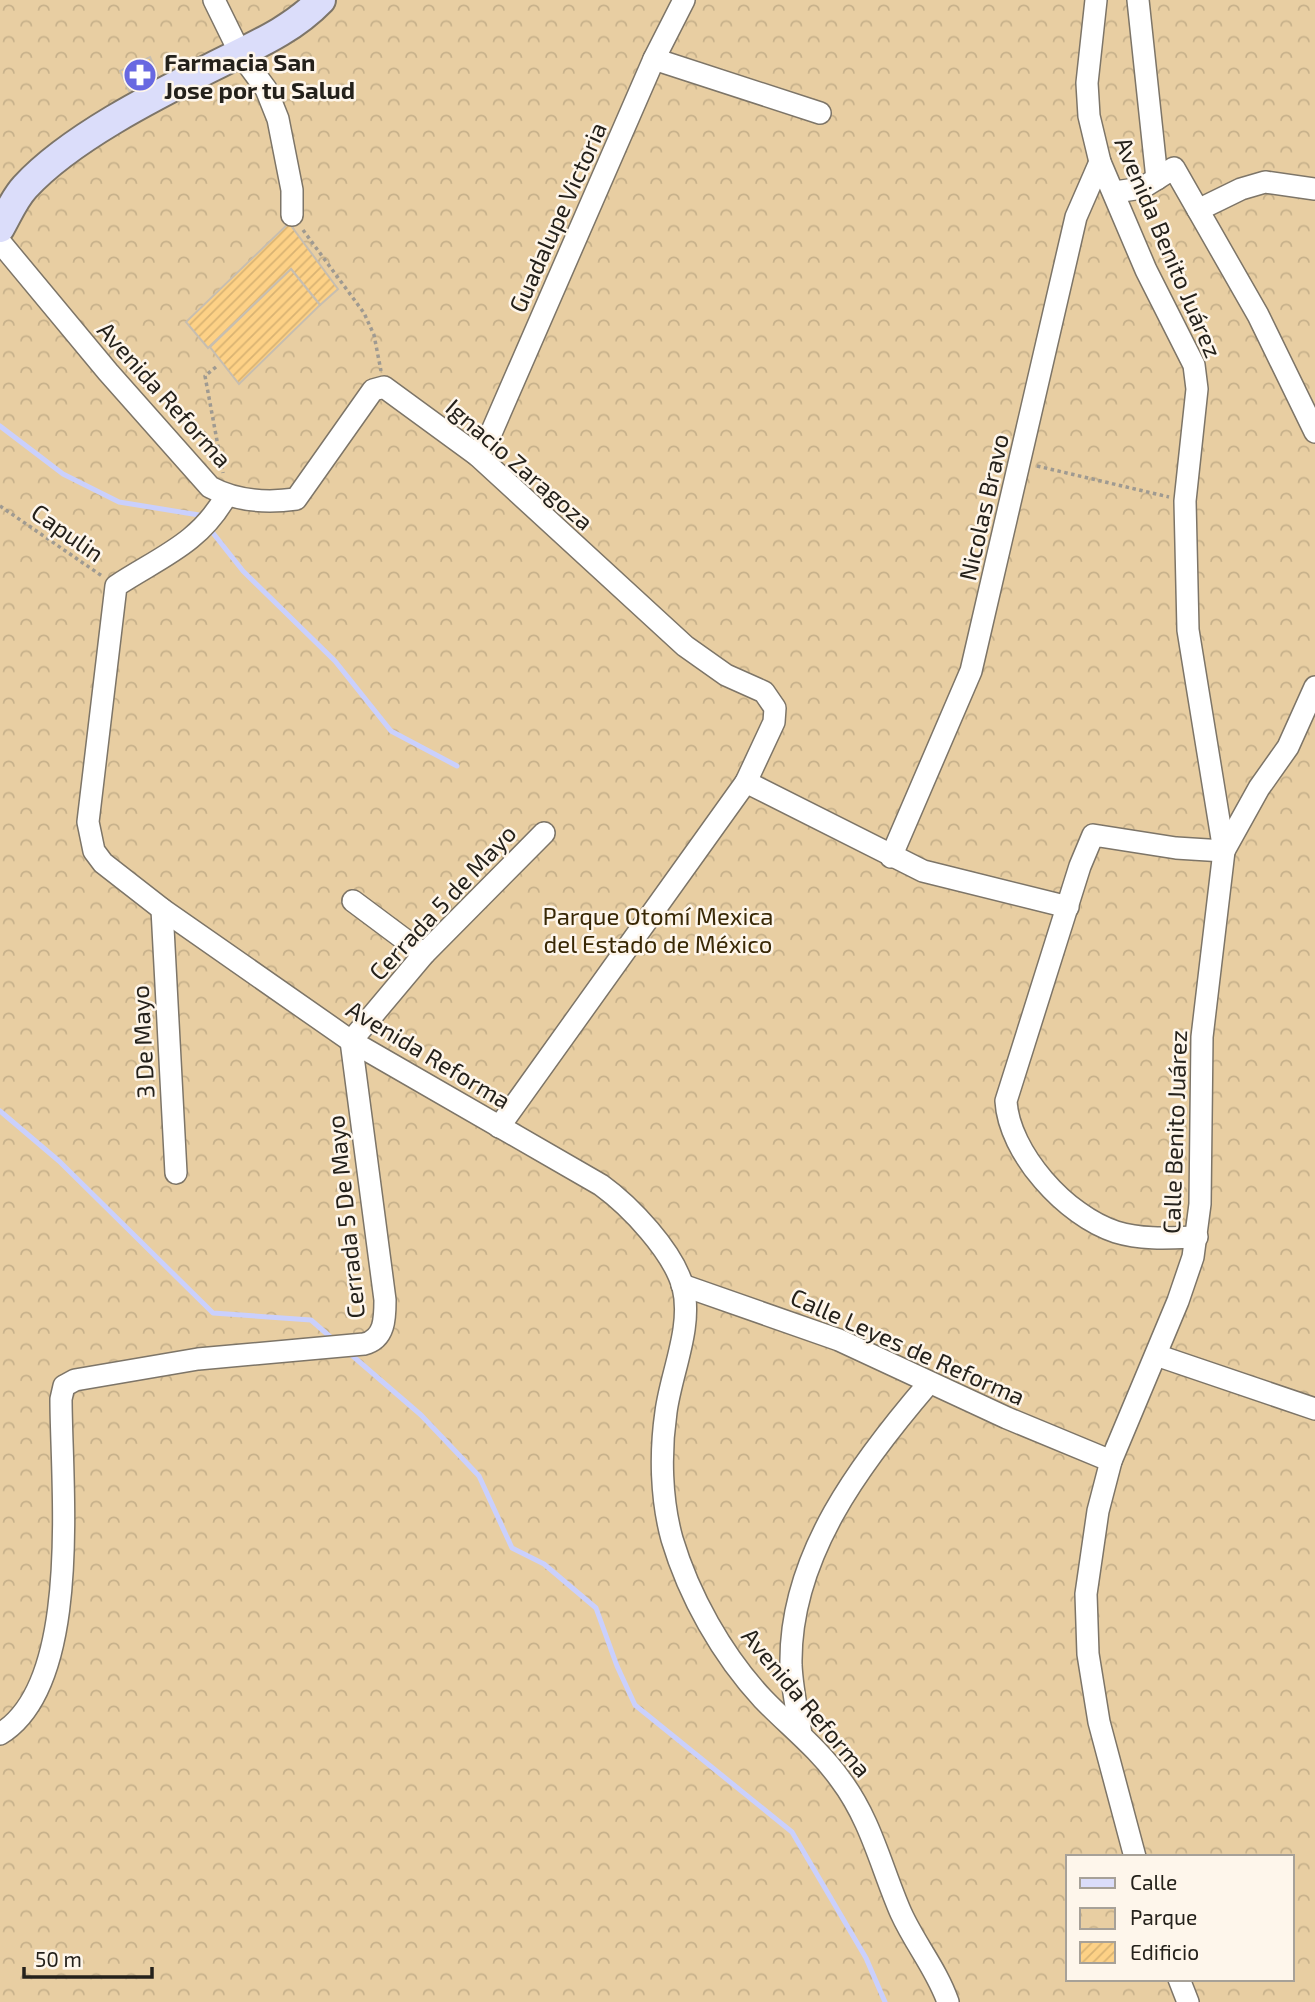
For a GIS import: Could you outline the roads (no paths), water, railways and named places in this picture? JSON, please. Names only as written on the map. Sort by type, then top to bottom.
[{"type":"main road","points":[[0,228],[23,189],[48,164],[130,111],[216,65],[241,55],[308,13],[320,0]]},
{"type":"street","points":[[214,0],[241,55],[266,89],[278,119],[292,190],[292,215]]},
{"type":"street","name":"Guadalupe Victoria","points":[[477,455],[492,432],[654,59],[684,0]]},
{"type":"street","name":"Avenida Benito Juárez","points":[[1096,0],[1087,83],[1089,116],[1100,162],[1146,270],[1186,346],[1194,365],[1197,389]]},
{"type":"street","points":[[1138,0],[1157,179]]},
{"type":"street","points":[[654,59],[820,113]]},
{"type":"street","name":"Nicolas Bravo","points":[[891,857],[971,671],[1076,217],[1100,162]]},
{"type":"street","points":[[1115,192],[1142,188],[1174,168],[1258,315],[1315,432]]},
{"type":"street","points":[[1198,210],[1241,188],[1265,182],[1315,189]]},
{"type":"street","name":"Avenida Reforma","points":[[0,242],[108,372],[210,487],[226,496],[213,520],[189,542],[116,586],[88,822],[90,841],[103,863],[162,909],[352,1041],[620,1199],[645,1225],[682,1285],[683,1331],[663,1440],[666,1508],[671,1536],[695,1596],[727,1653],[764,1700],[801,1734],[854,1798],[877,1846],[901,1912],[948,2002]]},
{"type":"street","name":"Ignacio Zaragoza","points":[[226,496],[276,502],[296,499],[373,390],[384,387],[477,455],[685,646],[726,675],[764,692],[775,708],[774,722],[746,782]]},
{"type":"street","name":"Calle Benito Juárez","points":[[1134,1855],[1099,1721],[1087,1641],[1086,1594],[1090,1558],[1111,1461],[1186,1279],[1197,1237],[1202,1037],[1224,851],[1188,630],[1185,501],[1197,389]]},
{"type":"street","points":[[1197,1237],[1139,1236],[1099,1225],[1081,1214],[1042,1177],[1027,1159],[1011,1131],[1006,1101],[1009,1082],[1080,866],[1093,835],[1177,848],[1224,851],[1259,788],[1288,747],[1315,687]]},
{"type":"street","points":[[499,1127],[746,782],[923,871],[1068,907]]},
{"type":"street","name":"Cerrada 5 de Mayo","points":[[352,1041],[424,954],[544,833]]},
{"type":"street","points":[[353,901],[424,954]]},
{"type":"street","name":"3 De Mayo","points":[[162,909],[176,1173]]},
{"type":"street","name":"Cerrada 5 De Mayo","points":[[0,1734],[16,1722],[24,1711],[49,1658],[62,1589],[62,1390],[69,1382],[198,1359],[363,1344],[374,1340],[381,1332],[385,1300],[352,1041]]},
{"type":"street","name":"Calle Leyes de Reforma","points":[[682,1285],[839,1340],[929,1383],[1111,1461]]},
{"type":"street","points":[[1156,1355],[1315,1409]]},
{"type":"street","points":[[801,1734],[791,1665],[798,1608],[811,1562],[828,1523],[857,1473],[929,1383]]},
{"type":"street","points":[[1180,1981],[1188,2002]]},
{"type":"waterway","points":[[0,426],[63,474],[119,502],[199,515],[203,521]]},
{"type":"waterway","points":[[209,528],[243,571],[335,661],[391,731],[457,766]]},
{"type":"waterway","points":[[0,1111],[59,1161],[213,1313],[311,1320],[335,1341]]},
{"type":"waterway","points":[[348,1352],[421,1415],[479,1476],[512,1548],[544,1564],[596,1608],[617,1666],[635,1705],[792,1832],[866,1958],[885,2002]]},
{"type":"place","name":"Farmacia San Jose por tu Salud","points":[[140,75]]},
{"type":"park label","name":"Parque Otomí Mexica del Estado de México","points":[[658,929]]}]
